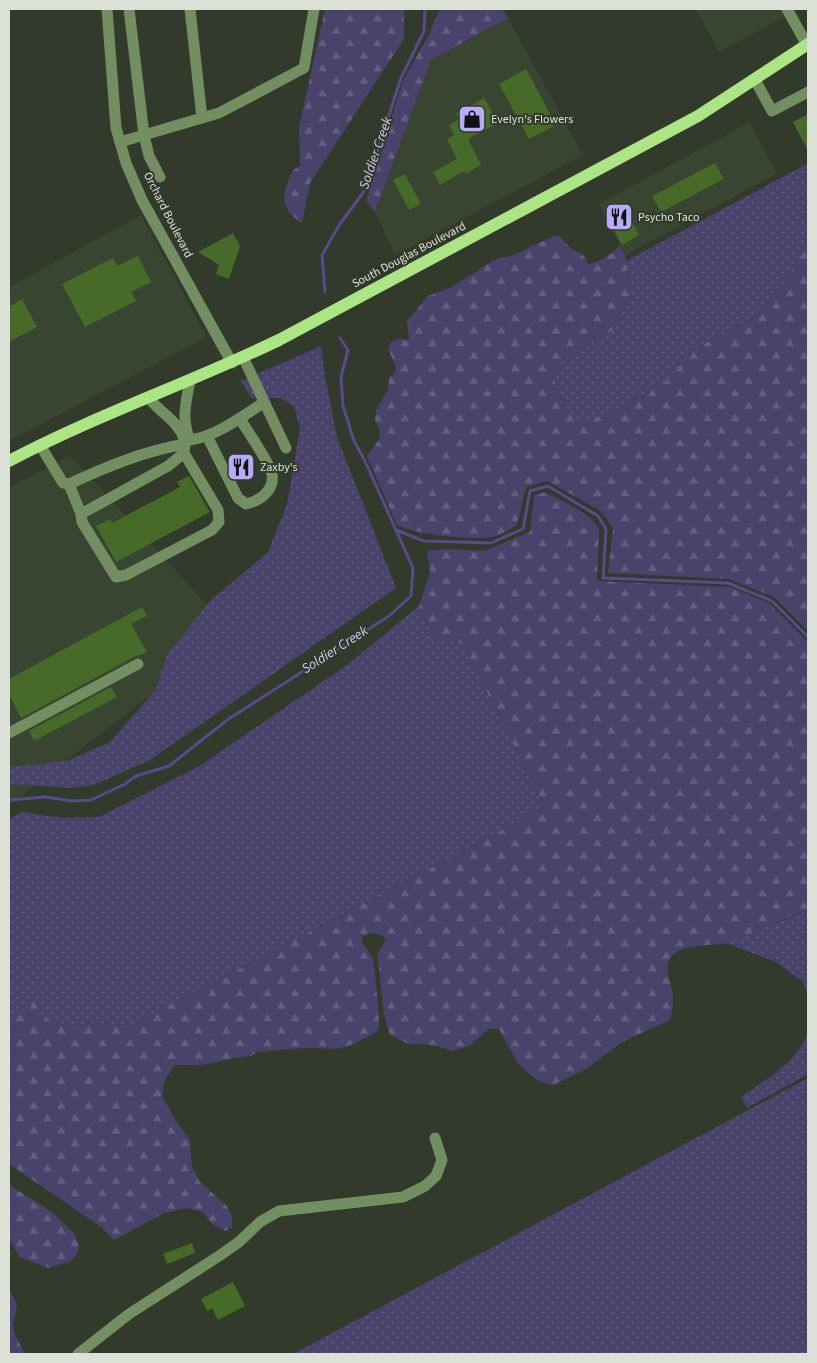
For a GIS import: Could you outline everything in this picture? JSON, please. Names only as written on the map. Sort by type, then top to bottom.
[{"type":"main road","name":"South Douglas Boulevard","points":[[9,461],[83,424],[238,360],[279,340],[684,124],[808,45]]},
{"type":"street","name":"Orchard Boulevard","points":[[107,9],[116,128],[126,163],[142,200],[238,360],[255,380],[263,403],[286,448]]},
{"type":"street","points":[[129,9],[144,135],[149,156],[160,177]]},
{"type":"street","points":[[190,9],[202,118]]},
{"type":"street","points":[[120,142],[219,113],[304,68],[314,9]]},
{"type":"street","points":[[787,9],[808,45]]},
{"type":"street","points":[[755,80],[772,111],[808,92]]},
{"type":"street","points":[[69,484],[81,514],[82,522],[116,577],[126,575],[212,530],[219,522],[218,510],[184,448],[184,416],[190,380]]},
{"type":"street","points":[[149,398],[183,429],[190,440],[207,436],[240,419],[263,403]]},
{"type":"street","points":[[207,436],[238,498],[246,504],[253,502],[269,491],[272,475],[240,419]]},
{"type":"street","points":[[40,445],[63,483],[69,484],[121,462],[162,448],[184,448]]},
{"type":"street","points":[[81,514],[168,466],[184,448]]},
{"type":"street","points":[[9,733],[138,664]]},
{"type":"street","points":[[78,1354],[129,1314],[239,1242],[260,1222],[279,1211],[403,1197],[425,1186],[436,1176],[442,1160],[435,1138]]},
{"type":"shaded area","points":[[696,9],[800,9],[719,52]]},
{"type":"shaded area","points":[[508,18],[583,155],[395,255],[375,212],[431,60]]},
{"type":"shaded area","points":[[750,122],[777,174],[625,255],[599,204]]},
{"type":"shaded area","points":[[141,215],[207,337],[9,441],[9,287]]},
{"type":"shaded area","points":[[70,455],[232,632],[9,805],[9,488]]},
{"type":"green space","points":[[325,9],[404,9],[404,39],[310,183],[302,223],[289,212],[284,200],[286,186],[293,170],[300,166],[299,127]]},
{"type":"green space","points":[[440,9],[503,9],[508,18],[431,60],[375,212],[366,201],[403,81],[428,36]]},
{"type":"green space","points":[[808,165],[808,236],[790,274],[758,315],[695,349],[666,381],[607,415],[578,423],[565,406],[553,374],[566,357],[612,331],[631,294],[626,261]]},
{"type":"green space","points":[[554,236],[560,236],[569,247],[584,256],[588,264],[606,258],[620,245],[625,255],[631,294],[612,331],[566,357],[553,374],[559,394],[568,412],[578,422],[607,415],[666,381],[695,349],[758,315],[790,274],[808,236],[808,631],[774,597],[729,579],[608,573],[613,528],[601,511],[547,481],[526,487],[517,525],[496,536],[461,538],[417,531],[397,525],[367,456],[379,440],[380,431],[375,420],[376,410],[388,390],[389,378],[396,372],[388,349],[391,342],[399,338],[409,339],[407,321],[428,296],[450,288],[494,260],[511,256]]},
{"type":"green space","points":[[321,346],[337,437],[396,588],[150,760],[94,785],[71,788],[9,784],[9,767],[67,761],[110,742],[156,689],[167,655],[210,601],[268,552],[287,504],[300,429],[294,406],[280,398],[251,398],[241,381]]},
{"type":"green space","points":[[545,492],[582,512],[599,529],[597,581],[730,587],[769,603],[808,642],[808,910],[737,940],[685,948],[672,956],[668,963],[673,997],[670,1020],[622,1042],[586,1069],[553,1085],[540,1082],[517,1062],[499,1029],[489,1029],[469,1046],[452,1051],[434,1045],[409,1044],[390,1035],[383,1006],[377,955],[386,939],[377,934],[365,936],[361,938],[363,944],[373,958],[378,1004],[379,1025],[377,1032],[351,1045],[336,1049],[313,1048],[257,1052],[251,1056],[203,1065],[175,1065],[165,1079],[162,1096],[190,1140],[192,1167],[200,1182],[227,1206],[232,1216],[232,1228],[225,1231],[213,1225],[203,1212],[187,1208],[164,1213],[114,1240],[101,1227],[9,1164],[9,1025],[36,1000],[42,1016],[60,1026],[99,1023],[132,1025],[471,847],[544,806],[463,644],[434,638],[419,606],[430,572],[427,551],[447,549],[484,551],[530,532],[534,495]]},
{"type":"green space","points":[[419,606],[434,638],[463,644],[544,806],[471,847],[132,1025],[99,1023],[60,1026],[42,1016],[20,1016],[9,1025],[9,819],[22,812],[62,818],[99,817],[198,767],[347,665]]},
{"type":"green space","points":[[808,910],[808,995],[803,982],[776,962],[726,943]]},
{"type":"green space","points":[[808,1032],[808,1074],[747,1108],[741,1097],[771,1077],[789,1061],[797,1052]]},
{"type":"green space","points":[[808,1078],[808,1354],[293,1354]]},
{"type":"green space","points":[[9,1185],[52,1212],[74,1233],[79,1247],[76,1256],[69,1262],[48,1268],[20,1257],[9,1239]]},
{"type":"green space","points":[[9,1289],[17,1304],[13,1323],[14,1333],[25,1354],[9,1354]]},
{"type":"building","points":[[526,69],[556,125],[529,139],[499,84]]},
{"type":"building","points":[[484,98],[498,123],[468,139],[481,165],[466,174],[464,171],[440,185],[433,172],[457,159],[447,139],[454,135],[449,125],[459,119],[456,114]]},
{"type":"building","points":[[808,114],[808,151],[793,122]]},
{"type":"building","points":[[715,163],[724,179],[661,212],[652,196]]},
{"type":"building","points":[[405,174],[421,204],[409,210],[393,180]]},
{"type":"building","points":[[625,208],[639,235],[622,245],[607,217]]},
{"type":"building","points":[[233,233],[240,246],[229,279],[216,274],[219,265],[198,252]]},
{"type":"building","points":[[138,256],[151,282],[131,292],[136,301],[85,327],[62,284],[113,258],[117,266]]},
{"type":"building","points":[[22,299],[37,327],[9,342],[9,307]]},
{"type":"building","points":[[189,476],[210,512],[116,562],[96,526],[110,519],[112,523],[180,487],[177,482]]},
{"type":"building","points":[[142,607],[147,616],[131,624],[147,652],[134,657],[21,718],[9,694],[9,679]]},
{"type":"building","points":[[111,687],[117,697],[34,741],[29,731]]},
{"type":"building","points":[[192,1243],[195,1253],[167,1264],[163,1254]]},
{"type":"building","points":[[233,1282],[245,1306],[218,1320],[212,1308],[207,1311],[201,1299]]},
{"type":"waterway","name":"Soldier Creek","points":[[325,292],[322,255],[340,224],[365,190],[401,78],[424,31],[425,9]]},
{"type":"waterway","name":"Soldier Creek","points":[[9,800],[46,797],[72,801],[91,800],[125,784],[136,776],[169,766],[227,720],[389,616],[411,596],[413,568],[354,441],[343,406],[341,377],[348,350],[340,338]]},
{"type":"waterway","points":[[396,530],[424,541],[491,543],[523,529],[530,491],[548,486],[598,516],[606,529],[603,578],[728,583],[772,601],[808,637]]},
{"type":"place","name":"Evelyn's Flowers","points":[[472,119]]},
{"type":"place","name":"Psycho Taco","points":[[619,217]]},
{"type":"place","name":"Zaxby's","points":[[241,467]]}]
